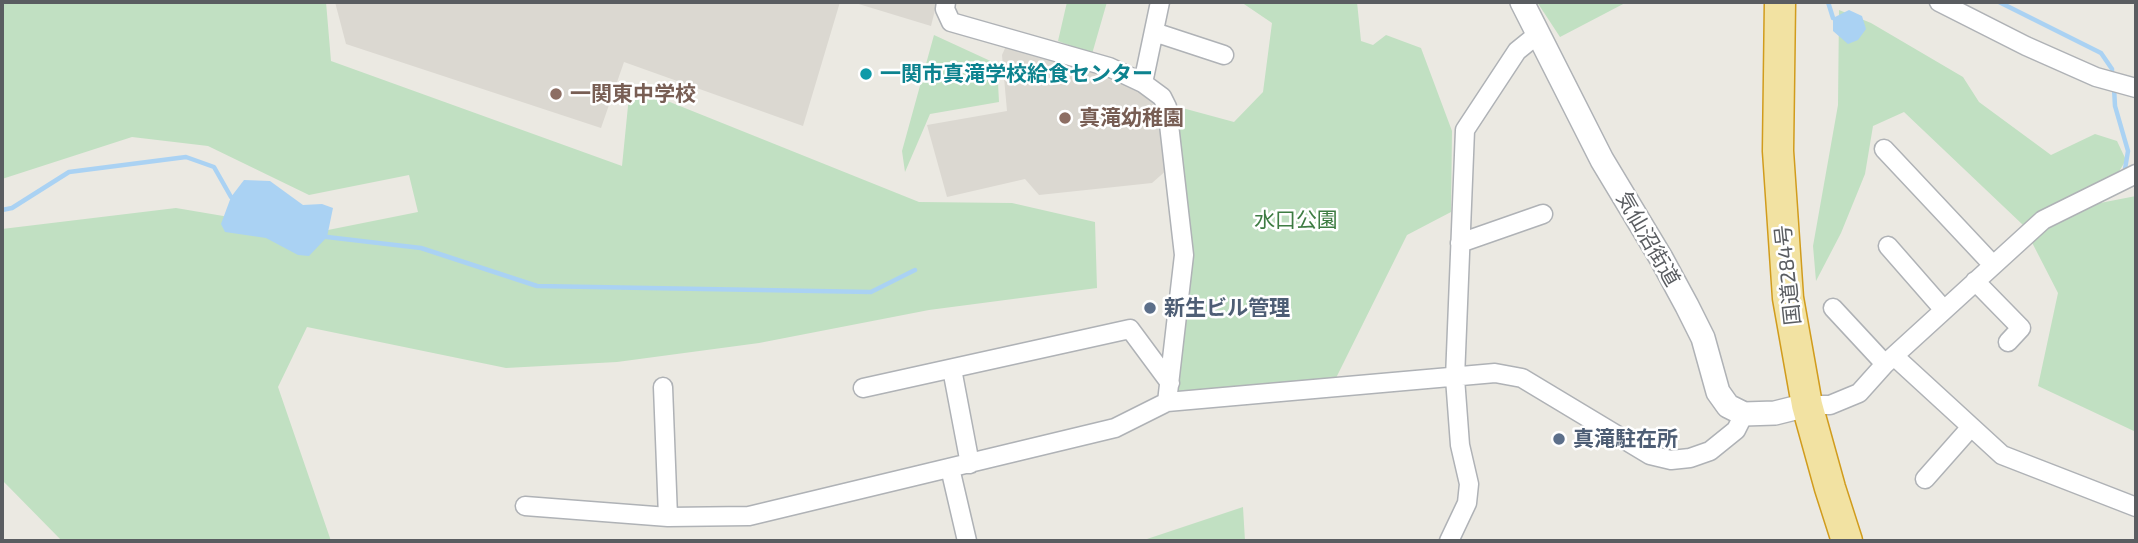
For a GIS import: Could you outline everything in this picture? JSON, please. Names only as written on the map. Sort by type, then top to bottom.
[{"type":"highway","name":"国道284号","points":[[1780,2],[1778,151],[1788,298],[1807,405],[1847,541]]},
{"type":"street","points":[[946,2],[945,9],[951,22],[1110,67],[1143,83],[1162,97],[1167,107],[1184,255],[1167,402]]},
{"type":"street","points":[[1143,83],[1160,2]]},
{"type":"street","name":"気仙沼街道","points":[[1522,2],[1602,160],[1661,258],[1703,338],[1718,392],[1727,405],[1744,414]]},
{"type":"street","points":[[1939,2],[2026,46],[2096,77],[2136,88]]},
{"type":"street","points":[[1154,32],[1224,55]]},
{"type":"street","points":[[1449,541],[1467,503],[1469,484],[1460,445],[1455,378],[1465,130],[1517,51],[1538,33]]},
{"type":"street","points":[[1884,149],[1993,265]]},
{"type":"street","points":[[525,506],[668,517],[749,516],[1115,428],[1167,402],[1495,373],[1522,378],[1650,455],[1671,460],[1690,458],[1710,452],[1736,430],[1744,414],[1775,413],[1807,405],[1830,405],[1859,393],[1890,360],[2043,220],[2136,174]]},
{"type":"street","points":[[1460,243],[1543,214]]},
{"type":"street","points":[[1888,246],[1944,310]]},
{"type":"street","points":[[1975,281],[2021,328],[2008,342]]},
{"type":"street","points":[[1833,308],[2002,455],[2136,506]]},
{"type":"street","points":[[863,388],[1130,329],[1170,383]]},
{"type":"street","points":[[952,369],[970,464]]},
{"type":"street","points":[[663,387],[668,517]]},
{"type":"street","points":[[1925,479],[1971,427]]},
{"type":"street","points":[[950,468],[967,541]]},
{"type":"shaded area","name":"一関東中学校","points":[[335,2],[840,2],[803,126],[624,62],[601,128],[346,44]]},
{"type":"shaded area","points":[[852,2],[937,2],[931,26]]},
{"type":"shaded area","name":"真滝幼稚園","points":[[1006,46],[1145,89],[1161,106],[1168,169],[1152,183],[1039,195],[1025,179],[947,197],[927,125],[1007,111],[1002,55]]},
{"type":"green space","points":[[2,2],[326,2],[331,61],[622,166],[630,86],[919,202],[1012,203],[1095,222],[1097,288],[929,310],[759,343],[617,362],[506,368],[307,327],[278,387],[331,541],[62,541],[2,480],[2,229],[176,208],[318,232],[418,212],[409,175],[309,195],[208,146],[132,137],[2,179]]},
{"type":"green space","points":[[1067,2],[1107,2],[1092,54],[1058,41]]},
{"type":"green space","name":"水口公園","points":[[1241,2],[1357,2],[1361,41],[1373,45],[1386,35],[1421,48],[1452,131],[1451,212],[1407,235],[1336,378],[1177,393],[1192,254],[1175,106],[1234,122],[1263,92],[1272,23]]},
{"type":"green space","points":[[1537,2],[1627,2],[1560,37]]},
{"type":"green space","points":[[1839,10],[1871,23],[1963,77],[1979,102],[2051,155],[2095,134],[2117,141],[2126,160],[2100,203],[2136,196],[2136,432],[2038,386],[2058,293],[2023,225],[1904,112],[1873,126],[1865,174],[1841,233],[1816,281],[1813,246],[1838,105]]},
{"type":"green space","points":[[934,35],[997,64],[999,102],[930,114],[905,172],[902,151]]},
{"type":"green space","points":[[1243,507],[1245,541],[1141,541]]},
{"type":"water","points":[[1849,10],[1862,16],[1866,29],[1858,40],[1848,44],[1833,31],[1833,18]]},
{"type":"water","points":[[244,180],[270,181],[303,205],[322,204],[333,208],[327,237],[309,256],[298,255],[266,238],[225,232],[221,224],[231,197]]},
{"type":"waterway","points":[[1828,2],[1833,18]]},
{"type":"waterway","points":[[1999,2],[2101,53],[2112,69],[2112,76]]},
{"type":"waterway","points":[[2114,88],[2115,106],[2128,151],[2124,175]]},
{"type":"waterway","points":[[2,210],[12,208],[69,172],[186,157],[214,167],[231,197]]},
{"type":"waterway","points":[[327,237],[421,248],[537,286],[871,292],[915,270]]},
{"type":"place","name":"一関市真滝学校給食センター","points":[[866,74]]},
{"type":"place","name":"一関東中学校","points":[[556,94]]},
{"type":"place","name":"真滝幼稚園","points":[[1065,118]]},
{"type":"place","name":"新生ビル管理","points":[[1150,308]]},
{"type":"place","name":"真滝駐在所","points":[[1559,439]]}]
